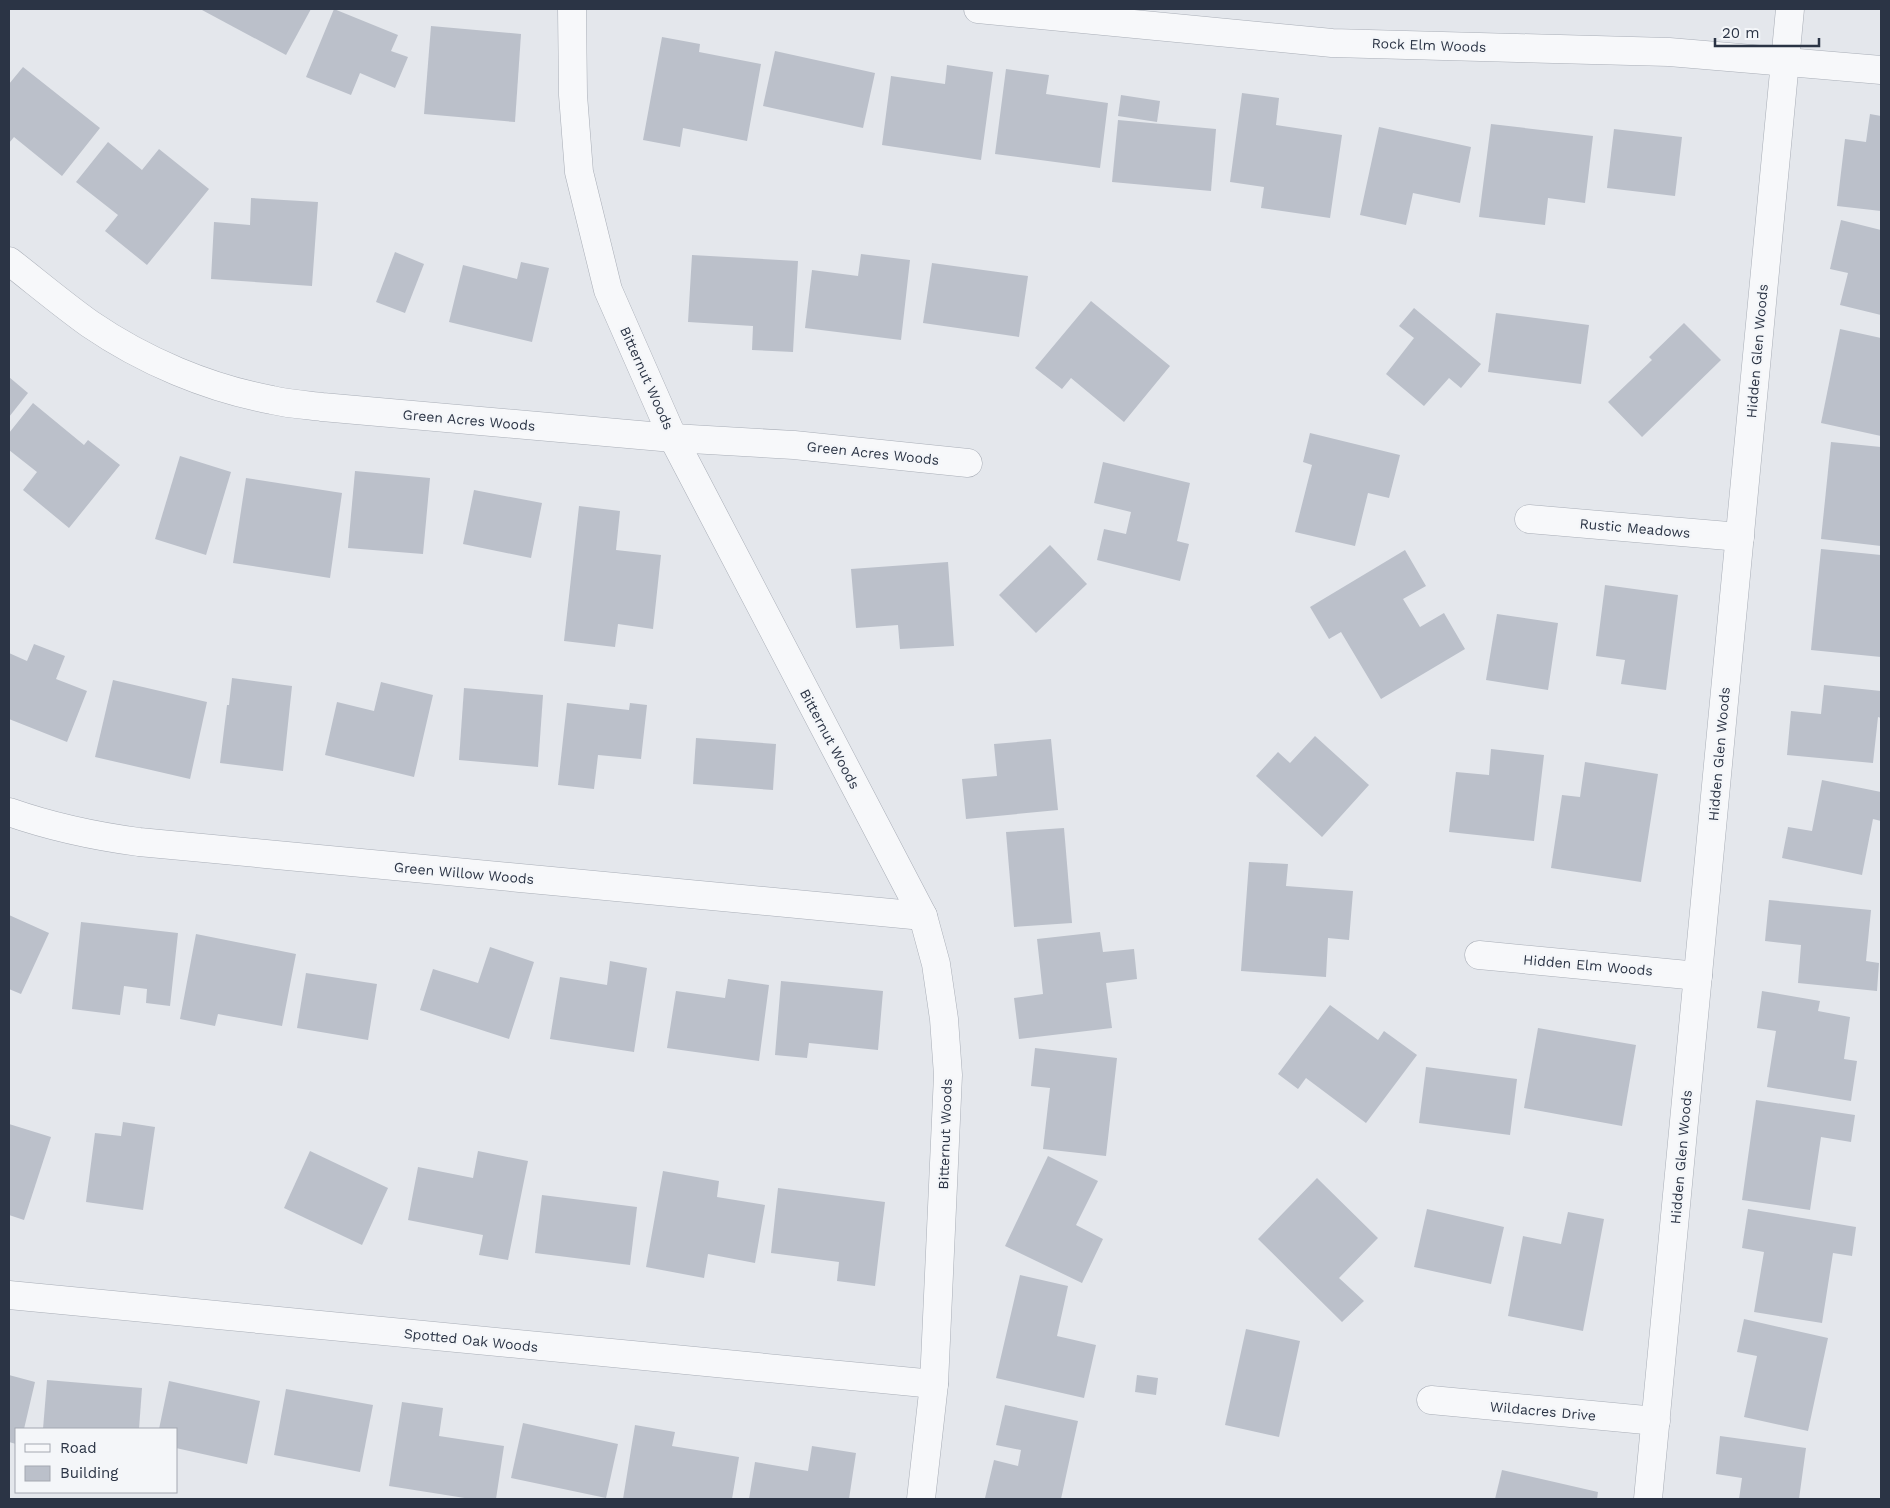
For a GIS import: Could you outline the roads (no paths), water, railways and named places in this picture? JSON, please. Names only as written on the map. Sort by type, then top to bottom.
[{"type":"street","name":"Bitternut Woods","points":[[572,9],[572,96],[579,172],[608,290],[673,438],[922,916],[937,973],[944,1019],[948,1075],[934,1384],[921,1499]]},
{"type":"street","name":"Rock Elm Woods","points":[[978,9],[1332,43],[1669,52],[1785,60],[1881,70]]},
{"type":"street","name":"Hidden Glen Woods","points":[[1648,1499],[1790,9]]},
{"type":"street","name":"Green Acres Woods","points":[[9,261],[91,324],[133,350],[178,372],[224,388],[272,400],[322,407],[673,438],[794,445],[968,463]]},
{"type":"street","name":"Rustic Meadows","points":[[1529,519],[1740,537]]},
{"type":"street","name":"Green Willow Woods","points":[[9,812],[41,823],[90,835],[139,842],[922,916]]},
{"type":"street","name":"Hidden Elm Woods","points":[[1478,955],[1698,976]]},
{"type":"street","name":"Spotted Oak Woods","points":[[9,1294],[934,1384]]},
{"type":"street","name":"Wildacres Drive","points":[[1431,1400],[1656,1421]]}]
